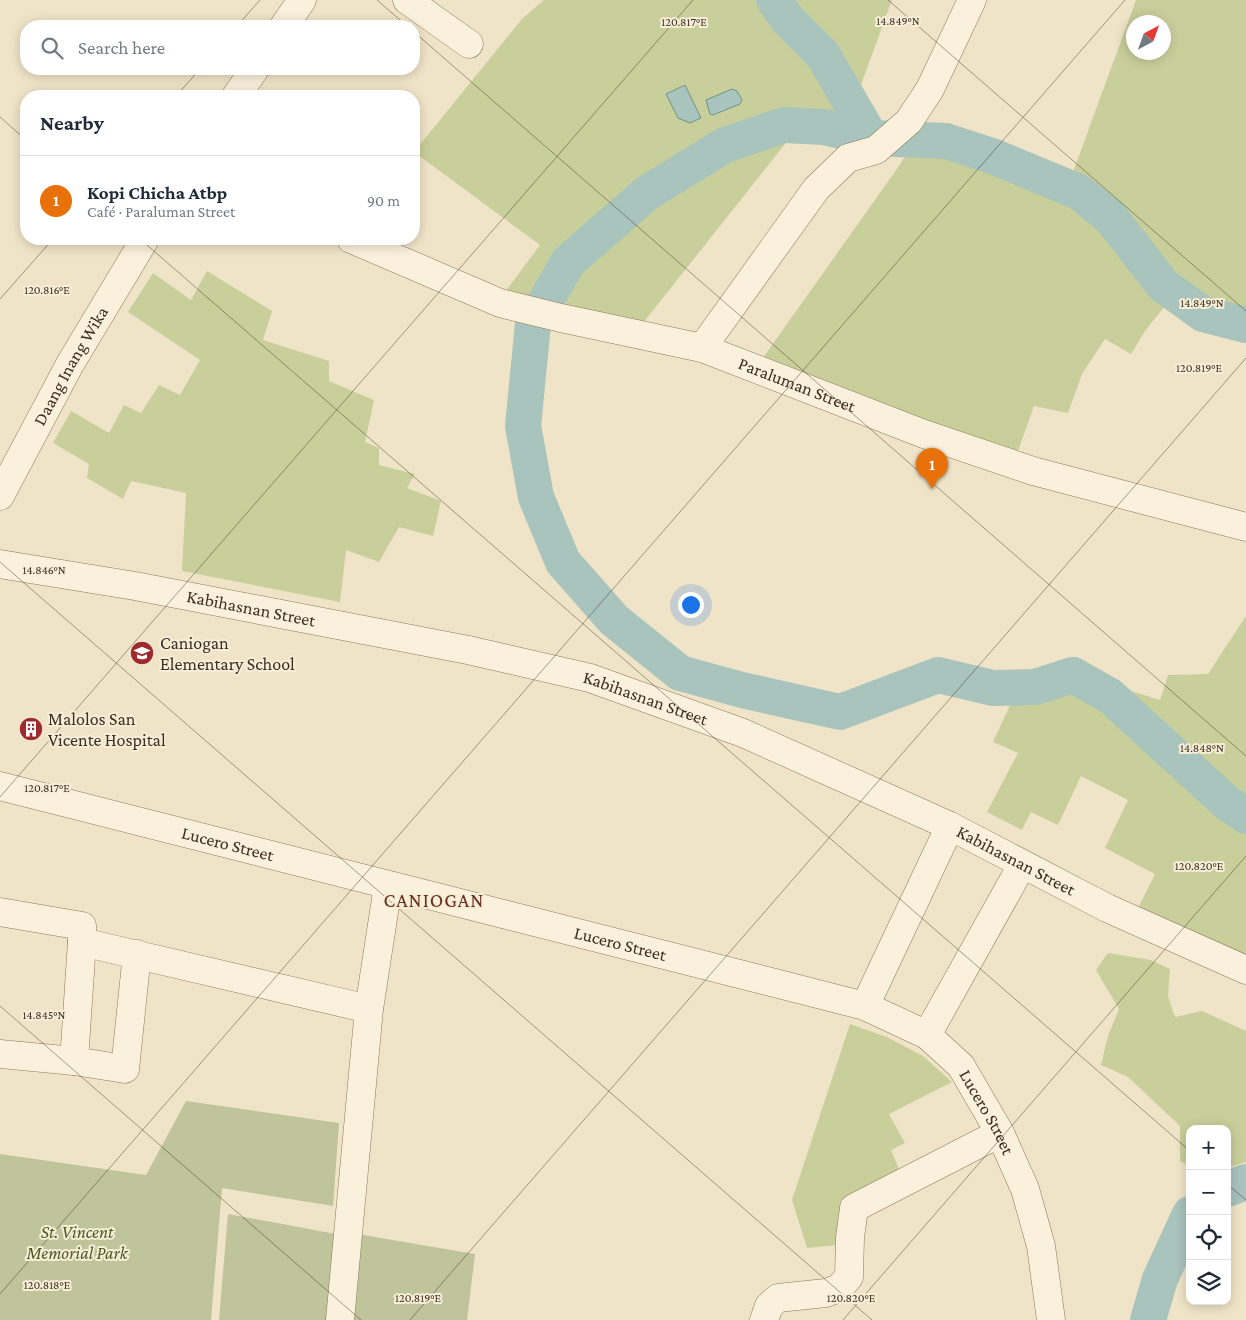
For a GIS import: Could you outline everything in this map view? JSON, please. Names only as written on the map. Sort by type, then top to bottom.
[{"type":"street","points":[[288,20],[302,0]]},
{"type":"street","points":[[407,0],[469,44]]},
{"type":"street","points":[[702,348],[816,189],[848,158],[876,150],[909,121],[930,89],[972,0]]},
{"type":"street","points":[[240,90],[251,75]]},
{"type":"street","name":"Daang Inang Wika","points":[[0,496],[70,364],[141,245]]},
{"type":"street","name":"Paraluman Street","points":[[366,245],[500,303],[702,348],[924,434],[1033,472],[1246,527]]},
{"type":"street","name":"Kabihasnan Street","points":[[0,564],[135,586],[468,650],[590,678],[743,733],[950,826],[1107,908],[1246,970]]},
{"type":"street","name":"Lucero Street","points":[[0,786],[866,1006],[927,1035],[961,1066],[1000,1133],[1028,1198],[1041,1246],[1051,1320]]},
{"type":"street","points":[[866,1006],[950,826]]},
{"type":"street","points":[[927,1035],[1022,865]]},
{"type":"street","points":[[340,1320],[369,1009],[388,886]]},
{"type":"street","points":[[0,912],[82,926],[74,1061]]},
{"type":"street","points":[[82,942],[369,1009]]},
{"type":"street","points":[[0,1054],[74,1061],[125,1069],[136,954]]},
{"type":"street","points":[[764,1320],[769,1306],[778,1298],[826,1294],[839,1288],[849,1276],[850,1238],[854,1208],[1000,1133]]},
{"type":"green space","points":[[544,0],[892,0],[846,126],[808,115],[639,328],[502,296],[540,245],[420,156],[420,145],[522,19]]},
{"type":"green space","points":[[1136,0],[1246,0],[1246,337],[1179,303],[1172,297],[1145,331],[1131,354],[1105,339],[1082,374],[1068,413],[1034,406],[1014,462],[760,362],[899,166],[922,129],[1069,183],[1126,27],[1126,60],[1171,60],[1171,15],[1131,15]]},
{"type":"green space","points":[[207,271],[272,311],[263,340],[329,361],[329,381],[374,400],[365,442],[379,448],[379,465],[415,474],[407,488],[441,501],[433,536],[399,527],[379,562],[346,550],[340,602],[182,571],[186,493],[131,481],[123,499],[87,478],[89,464],[53,443],[71,411],[109,433],[124,405],[141,413],[159,385],[180,395],[200,360],[128,312],[153,273],[191,300]]},
{"type":"green space","points":[[1246,616],[1246,965],[1135,914],[1155,874],[1105,848],[1128,800],[1081,776],[1058,825],[1031,812],[1022,830],[987,812],[1018,753],[993,742],[1016,692],[1046,688],[1071,681],[1109,684],[1160,700],[1168,675],[1208,674]]},
{"type":"green space","points":[[1108,953],[1151,960],[1170,969],[1168,996],[1175,1017],[1202,1011],[1246,1031],[1246,1162],[1231,1167],[1231,1125],[1186,1125],[1186,1164],[1180,1161],[1180,1126],[1128,1077],[1101,1065],[1108,1036],[1119,1009],[1096,970]]},
{"type":"green space","points":[[850,1024],[887,1037],[923,1056],[952,1082],[889,1114],[905,1143],[891,1150],[908,1191],[850,1210],[846,1244],[807,1248],[792,1200]]},
{"type":"green space","name":"St. Vincent Memorial Park","points":[[186,1101],[339,1123],[333,1206],[222,1188],[211,1320],[0,1320],[0,1154],[146,1175]]},
{"type":"green space","points":[[228,1214],[336,1234],[329,1320],[219,1320]]},
{"type":"green space","points":[[357,1234],[475,1254],[467,1320],[349,1320]]},
{"type":"water","points":[[685,85],[701,118],[690,123],[678,118],[666,94]]},
{"type":"water","points":[[732,89],[737,91],[742,100],[740,104],[713,115],[710,114],[706,100]]},
{"type":"waterway","points":[[774,0],[788,20],[823,55],[871,138],[824,127],[784,125],[725,145],[647,193],[568,262],[533,324],[523,426],[536,497],[563,562],[614,620],[680,673],[742,690],[840,712],[938,675],[993,688],[1035,687],[1073,675],[1110,696],[1226,802],[1246,816]]},
{"type":"waterway","points":[[871,138],[946,141],[992,156],[1079,192],[1111,218],[1163,285],[1203,314],[1246,325]]},
{"type":"waterway","points":[[1231,1188],[1246,1182]]},
{"type":"waterway","points":[[1148,1320],[1160,1279],[1190,1215]]},
{"type":"place","name":"Kopi Chicha Atbp","points":[[932,489]]},
{"type":"place","name":"Caniogan Elementary School","points":[[142,653]]},
{"type":"place","name":"Malolos San Vicente Hospital","points":[[31,729]]},
{"type":"district","name":"CANIOGAN","points":[[434,900]]}]
